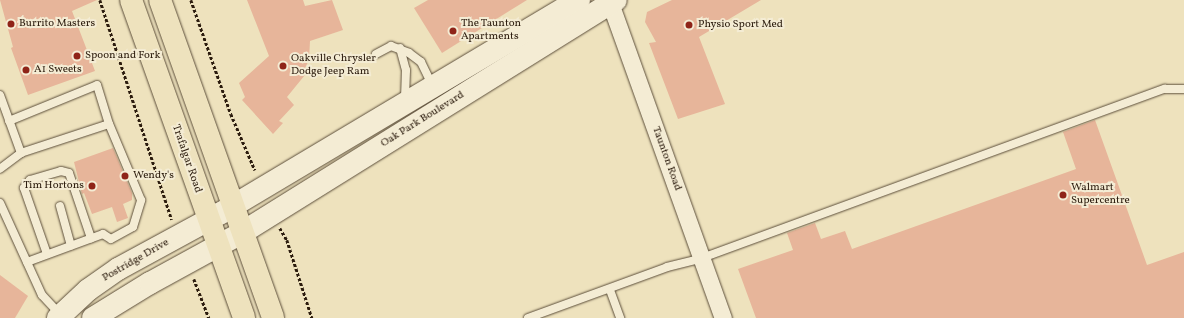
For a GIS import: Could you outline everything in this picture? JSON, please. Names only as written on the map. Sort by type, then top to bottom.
[{"type":"main road","name":"Trafalgar Road","points":[[131,0],[221,213],[230,239],[273,318]]},
{"type":"main road","name":"Trafalgar Road","points":[[160,0],[221,213],[230,239],[244,318]]},
{"type":"street","name":"Oak Park Boulevard","points":[[230,239],[579,0]]},
{"type":"street","name":"Oak Park Boulevard","points":[[221,213],[405,102],[438,96],[612,1]]},
{"type":"street","name":"Taunton Road","points":[[612,1],[723,318]]},
{"type":"street","name":"Postridge Drive","points":[[59,317],[118,269],[221,213]]},
{"type":"street","points":[[93,318],[230,239]]},
{"type":"lane","points":[[376,54],[391,46],[400,48],[421,62],[438,96]]},
{"type":"lane","points":[[400,48],[406,70],[405,102]]},
{"type":"lane","points":[[9,121],[97,85],[108,124],[141,200],[140,210],[133,227],[124,234],[111,239],[103,234],[27,262]]},
{"type":"lane","points":[[528,318],[610,290],[667,267],[702,258],[1165,89],[1184,89]]},
{"type":"lane","points":[[0,95],[21,153]]},
{"type":"lane","points":[[0,169],[21,153],[108,124]]},
{"type":"lane","points":[[47,254],[24,188],[30,180],[61,171],[69,173],[91,238]]},
{"type":"lane","points":[[0,203],[42,295],[59,317]]},
{"type":"lane","points":[[60,206],[71,246]]},
{"type":"lane","points":[[610,290],[620,318]]},
{"type":"path","points":[[100,0],[173,225]]},
{"type":"path","points":[[191,0],[231,114],[255,170]]},
{"type":"path","points":[[285,236],[312,318]]},
{"type":"path","points":[[197,286],[209,318]]},
{"type":"building","points":[[0,0],[97,0],[72,11],[95,71],[28,95],[11,48],[13,47]]},
{"type":"building","name":"Oakville Chrysler Dodge Jeep Ram","points":[[247,0],[303,0],[305,6],[332,0],[343,30],[310,41],[309,60],[305,68],[309,70],[287,97],[294,105],[279,121],[283,123],[273,134],[242,100],[245,97],[239,83],[269,56]]},
{"type":"building","name":"The Taunton Apartments","points":[[428,0],[527,0],[442,53],[414,8]]},
{"type":"building","points":[[672,0],[761,0],[699,37],[725,104],[678,119],[649,43],[656,42],[645,22],[647,12]]},
{"type":"building","name":"Walmart Supercentre","points":[[1095,120],[1147,265],[1184,252],[1184,318],[756,318],[738,269],[793,250],[787,233],[815,223],[821,239],[845,231],[852,249],[1076,169],[1063,132]]},
{"type":"building","points":[[113,148],[132,193],[132,200],[123,204],[128,218],[117,222],[112,207],[92,214],[84,193],[82,194],[74,162]]},
{"type":"building","points":[[0,275],[28,296],[15,318],[0,318]]},
{"type":"place","name":"Burrito Masters","points":[[11,24]]},
{"type":"place","name":"Physio Sport Med","points":[[689,25]]},
{"type":"place","name":"The Taunton Apartments","points":[[453,31]]},
{"type":"place","name":"Spoon and Fork","points":[[77,56]]},
{"type":"place","name":"Oakville Chrysler Dodge Jeep Ram","points":[[283,66]]},
{"type":"place","name":"A1 Sweets","points":[[26,70]]},
{"type":"place","name":"Wendy's","points":[[125,176]]},
{"type":"place","name":"Tim Hortons","points":[[92,186]]},
{"type":"place","name":"Walmart Supercentre","points":[[1063,195]]}]
